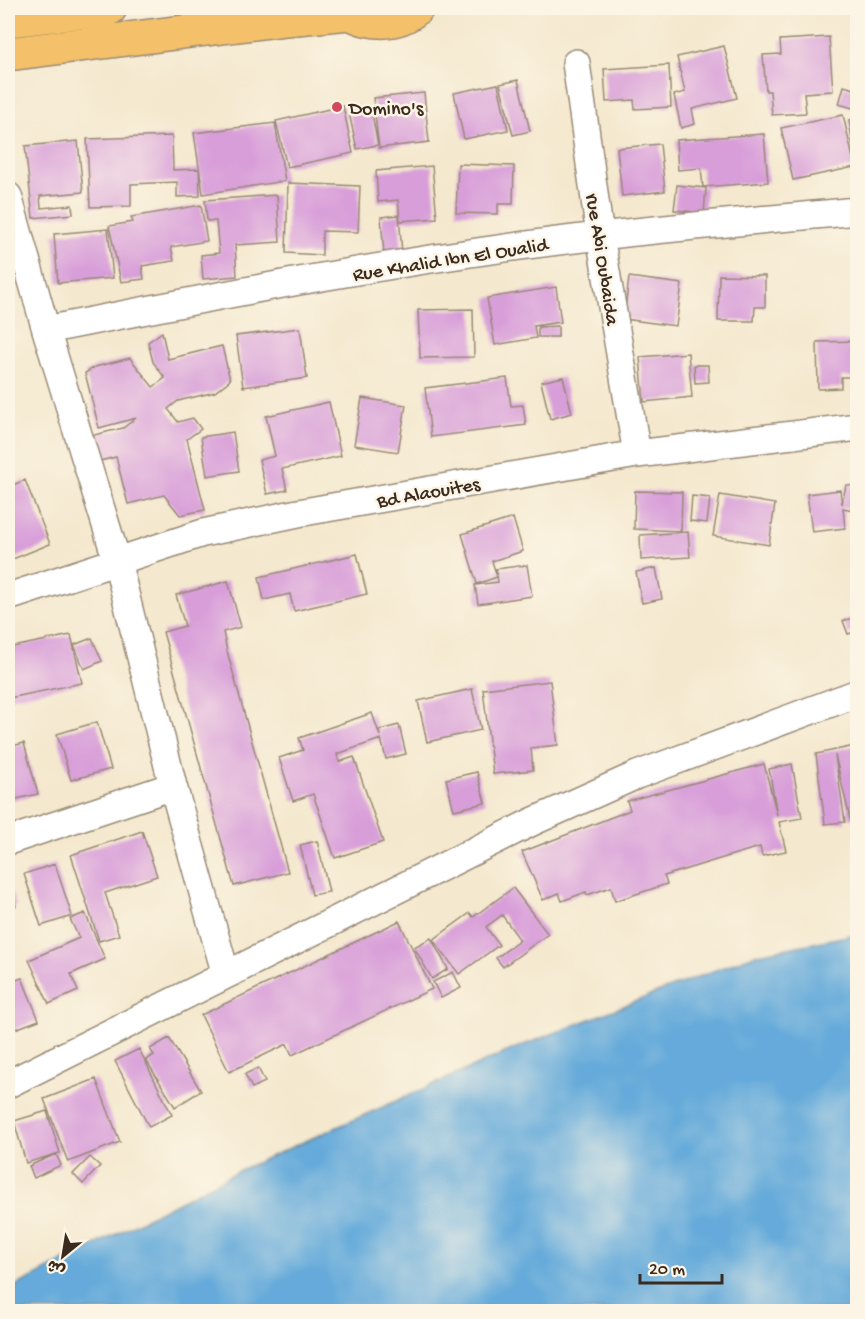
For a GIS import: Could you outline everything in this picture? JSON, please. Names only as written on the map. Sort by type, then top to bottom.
[{"type":"main road","points":[[8,21],[110,8]]},
{"type":"main road","points":[[8,54],[346,10],[364,20],[378,22],[403,17],[417,8]]},
{"type":"street","name":"rue Abi Oubaida","points":[[576,63],[600,236],[637,454]]},
{"type":"street","points":[[8,196],[46,330],[117,561],[173,786],[226,975]]},
{"type":"street","name":"Rue Khalid Ibn El Oualid","points":[[46,330],[174,304],[380,267],[600,236],[858,211]]},
{"type":"street","name":"Bd Alaouites","points":[[8,597],[214,531],[298,513],[637,454],[858,427]]},
{"type":"street","points":[[8,1084],[415,879],[564,808],[647,771],[858,693]]},
{"type":"street","points":[[8,841],[173,786]]},
{"type":"water","points":[[857,934],[857,1311],[8,1311],[8,1290],[240,1170],[516,1048],[754,955]]},
{"type":"building","points":[[829,37],[833,91],[804,93],[806,113],[772,115],[770,91],[766,91],[763,55],[781,54],[780,40]]},
{"type":"building","points":[[724,46],[737,98],[692,109],[695,124],[681,128],[674,95],[685,92],[677,57]]},
{"type":"building","points":[[669,65],[671,107],[635,109],[634,100],[606,102],[604,69]]},
{"type":"building","points":[[518,80],[530,131],[513,135],[500,84]]},
{"type":"building","points":[[498,84],[508,130],[464,139],[454,93]]},
{"type":"building","points":[[844,86],[858,90],[856,109],[839,104]]},
{"type":"building","points":[[424,93],[429,142],[379,148],[373,98]]},
{"type":"building","points":[[343,106],[353,153],[287,167],[276,121]]},
{"type":"building","points":[[371,109],[378,145],[357,149],[349,113]]},
{"type":"building","points":[[843,115],[855,167],[793,180],[781,128]]},
{"type":"building","points":[[858,119],[858,169],[856,169],[849,120]]},
{"type":"building","points":[[275,123],[285,181],[203,194],[194,133]]},
{"type":"building","points":[[764,134],[768,182],[703,187],[701,168],[678,170],[676,140]]},
{"type":"building","points":[[172,136],[173,170],[199,169],[200,196],[177,197],[177,182],[131,184],[131,206],[90,207],[87,139]]},
{"type":"building","points":[[78,141],[83,192],[40,196],[41,208],[72,205],[73,214],[33,218],[25,146]]},
{"type":"building","points":[[660,144],[665,191],[622,196],[617,148]]},
{"type":"building","points":[[458,164],[514,166],[513,204],[498,204],[498,214],[456,213]]},
{"type":"building","points":[[432,166],[437,218],[400,221],[398,200],[378,202],[376,171]]},
{"type":"building","points":[[288,183],[360,186],[358,232],[322,231],[322,255],[286,253]]},
{"type":"building","points":[[677,185],[706,188],[704,213],[674,210]]},
{"type":"building","points":[[277,195],[280,242],[235,245],[237,276],[203,279],[201,255],[219,253],[216,221],[207,221],[205,200]]},
{"type":"building","points":[[201,205],[207,241],[171,247],[174,261],[142,266],[144,279],[121,282],[109,226],[133,222],[131,217]]},
{"type":"building","points":[[399,215],[402,253],[384,254],[381,217]]},
{"type":"building","points":[[108,229],[113,278],[58,283],[54,234]]},
{"type":"building","points":[[719,275],[765,276],[765,307],[755,307],[754,321],[718,321]]},
{"type":"building","points":[[629,277],[682,284],[676,326],[624,319]]},
{"type":"building","points":[[556,287],[561,322],[534,326],[536,338],[495,345],[487,298]]},
{"type":"building","points":[[473,309],[474,357],[420,358],[418,310]]},
{"type":"building","points":[[558,326],[558,337],[538,337],[538,327]]},
{"type":"building","points":[[300,328],[307,378],[243,387],[236,336]]},
{"type":"building","points":[[162,332],[168,359],[222,346],[230,380],[215,392],[178,401],[168,409],[178,422],[193,418],[201,429],[187,439],[205,510],[180,515],[164,495],[128,504],[116,457],[96,462],[90,436],[123,428],[136,418],[99,428],[85,373],[95,367],[130,358],[153,387],[165,378],[153,362],[148,342]]},
{"type":"building","points":[[858,341],[858,377],[841,377],[841,388],[818,389],[817,342]]},
{"type":"building","points":[[688,353],[692,397],[644,402],[640,357]]},
{"type":"building","points":[[694,365],[708,365],[709,382],[695,383]]},
{"type":"building","points":[[563,377],[572,413],[550,419],[541,382]]},
{"type":"building","points":[[507,378],[511,406],[523,405],[526,425],[431,437],[425,388]]},
{"type":"building","points":[[362,398],[406,405],[398,452],[354,445]]},
{"type":"building","points":[[329,402],[341,456],[282,469],[287,490],[267,494],[259,460],[275,456],[266,416]]},
{"type":"building","points":[[233,432],[239,471],[207,476],[201,437]]},
{"type":"building","points":[[25,480],[50,544],[8,561],[8,487]]},
{"type":"building","points":[[846,485],[858,487],[858,511],[843,508],[845,528],[812,532],[807,494],[840,490],[842,504]]},
{"type":"building","points":[[635,491],[682,492],[681,531],[634,529]]},
{"type":"building","points":[[720,495],[775,504],[769,545],[713,536]]},
{"type":"building","points":[[692,496],[710,498],[707,523],[690,521]]},
{"type":"building","points":[[513,518],[523,551],[492,561],[497,577],[477,584],[462,534]]},
{"type":"building","points":[[688,532],[690,557],[641,560],[640,535]]},
{"type":"building","points":[[357,554],[367,594],[294,611],[290,594],[264,600],[259,577]]},
{"type":"building","points":[[527,565],[532,596],[478,604],[475,585],[498,582],[496,569]]},
{"type":"building","points":[[656,568],[662,599],[642,603],[636,572]]},
{"type":"building","points":[[228,581],[241,627],[223,632],[288,872],[234,886],[163,632],[185,626],[176,595]]},
{"type":"building","points":[[858,616],[858,631],[848,634],[843,621]]},
{"type":"building","points":[[71,635],[82,683],[9,698],[8,648]]},
{"type":"building","points":[[92,638],[102,661],[84,669],[74,645]]},
{"type":"building","points":[[550,681],[558,745],[531,748],[533,770],[493,774],[483,689]]},
{"type":"building","points":[[472,689],[481,730],[427,742],[418,701]]},
{"type":"building","points":[[372,713],[380,736],[379,730],[399,725],[406,754],[386,759],[381,739],[337,754],[339,762],[354,757],[383,842],[335,858],[313,794],[293,801],[279,758],[303,750],[299,738]]},
{"type":"building","points":[[97,722],[111,769],[71,780],[57,734]]},
{"type":"building","points":[[24,743],[38,794],[8,801],[8,747]]},
{"type":"building","points":[[855,746],[858,758],[858,817],[850,819],[835,755],[845,822],[825,824],[816,754]]},
{"type":"building","points":[[764,764],[777,815],[769,769],[792,764],[802,818],[779,822],[786,851],[762,856],[760,847],[739,853],[664,876],[667,884],[615,901],[611,887],[587,895],[586,892],[562,901],[559,893],[543,900],[522,852],[630,810],[627,801]]},
{"type":"building","points":[[477,772],[485,803],[454,810],[446,779]]},
{"type":"building","points":[[142,831],[157,876],[105,893],[119,935],[99,941],[71,855]]},
{"type":"building","points":[[317,841],[329,892],[312,895],[300,845]]},
{"type":"building","points":[[55,864],[72,916],[41,926],[24,874]]},
{"type":"building","points":[[8,881],[16,906],[8,909]]},
{"type":"building","points":[[513,888],[548,934],[503,967],[496,958],[520,940],[502,915],[486,927],[499,945],[459,974],[433,940],[470,913],[473,917]]},
{"type":"building","points":[[85,913],[105,959],[71,974],[78,991],[49,1004],[29,960],[79,938],[70,919]]},
{"type":"building","points":[[399,921],[432,989],[292,1055],[287,1044],[229,1072],[201,1015]]},
{"type":"building","points":[[431,938],[448,969],[432,979],[414,947]]},
{"type":"building","points":[[453,972],[461,988],[441,998],[433,982]]},
{"type":"building","points":[[22,978],[39,1020],[10,1031],[8,983]]},
{"type":"building","points":[[169,1038],[201,1091],[175,1107],[146,1060],[154,1055],[150,1049]]},
{"type":"building","points":[[139,1049],[172,1115],[149,1127],[115,1061]]},
{"type":"building","points":[[258,1068],[265,1082],[252,1088],[245,1074]]},
{"type":"building","points":[[96,1079],[120,1142],[68,1162],[44,1099]]},
{"type":"building","points":[[47,1111],[60,1153],[26,1163],[14,1121]]},
{"type":"building","points":[[56,1154],[61,1165],[34,1178],[29,1166]]},
{"type":"building","points":[[90,1157],[100,1166],[83,1184],[73,1174]]},
{"type":"place","name":"Domino's","points":[[337,107]]}]
